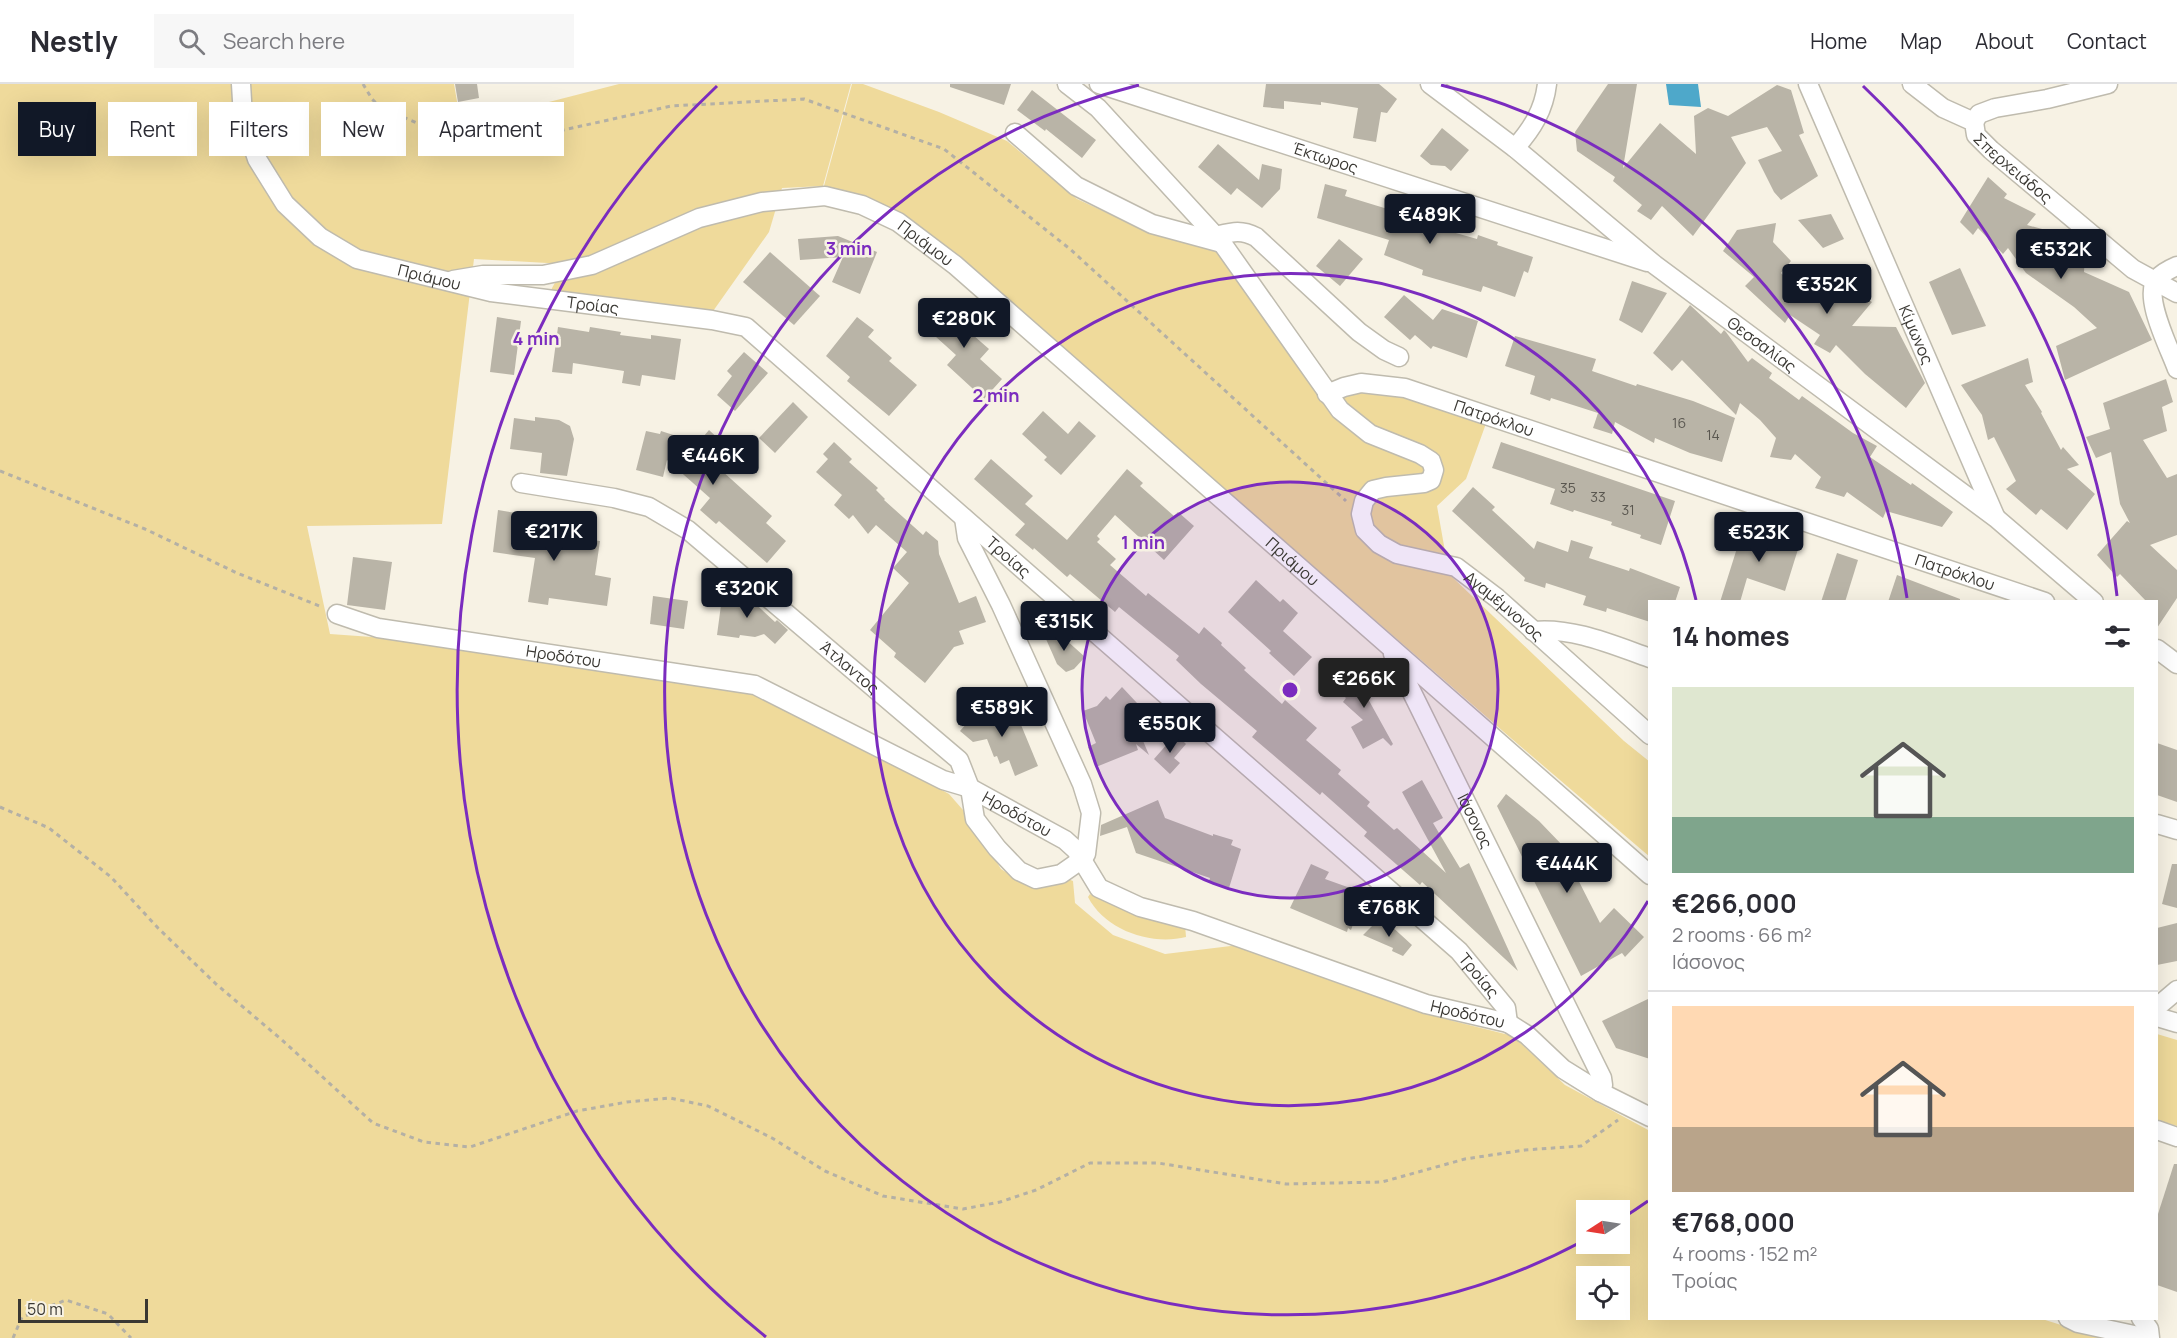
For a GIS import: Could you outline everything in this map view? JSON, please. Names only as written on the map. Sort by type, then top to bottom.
[{"type":"street","name":"Πριάμου","points":[[241,84],[243,117],[257,159],[285,204],[320,237],[357,259],[447,282],[483,275],[543,274],[592,265],[699,218],[762,202],[825,196],[861,205],[898,222],[955,265],[1648,873]]},
{"type":"street","points":[[1067,84],[1098,108],[1219,240],[1327,394]]},
{"type":"street","name":"Έκτωρος","points":[[1099,84],[1655,265]]},
{"type":"street","name":"Θεσσαλίας","points":[[1430,84],[1515,148],[1655,265],[1996,518],[2092,600]]},
{"type":"street","points":[[1515,148],[1533,128],[1546,95],[1547,84]]},
{"type":"street","name":"Κίμωνος","points":[[1808,84],[1996,518]]},
{"type":"street","name":"Σπερχειάδος","points":[[1912,84],[1943,108],[1974,122],[1976,135],[1991,150],[2133,269],[2177,293]]},
{"type":"street","points":[[1974,122],[1979,114],[1995,108],[2047,99],[2108,84]]},
{"type":"street","points":[[1015,133],[1076,186],[1152,224],[1219,240],[1237,231],[1256,237],[1359,332],[1384,350],[1399,357]]},
{"type":"street","points":[[2177,266],[2155,280],[2152,296],[2177,369]]},
{"type":"street","name":"Τροίας","points":[[447,282],[491,292],[746,327],[1459,951],[1506,1008],[1508,1023]]},
{"type":"street","name":"Πατρόκλου","points":[[1327,394],[1361,383],[1405,388],[2039,600]]},
{"type":"street","name":"Αγαμέμνονος","points":[[1327,394],[1340,410],[1370,434],[1420,454],[1431,461],[1434,470],[1431,480],[1424,483],[1373,490],[1364,501],[1361,514],[1365,530],[1379,544],[1397,554],[1456,567],[1497,598],[1648,733]]},
{"type":"street","name":"Άτλαντος","points":[[521,483],[614,498],[649,507],[688,530],[959,760],[970,788],[975,819],[997,848],[1019,871],[1036,879],[1061,874],[1081,860]]},
{"type":"street","points":[[964,518],[967,538],[1002,605],[1082,784],[1091,813],[1086,854],[1081,860]]},
{"type":"street","name":"Ηροδότου","points":[[337,614],[378,628],[755,686],[943,780],[970,788],[1065,840],[1076,850],[1099,888],[1140,907],[1193,921],[1426,1004],[1508,1023],[1527,1035],[1563,1069],[1600,1092],[1648,1116]]},
{"type":"street","points":[[1533,631],[1550,629],[1569,633],[1648,657]]},
{"type":"street","name":"Ιάσονος","points":[[1390,648],[1602,1078],[1603,1085],[1600,1092]]},
{"type":"street","points":[[2158,650],[2177,664]]},
{"type":"street","points":[[2158,824],[2177,830]]},
{"type":"street","points":[[2158,1006],[2177,990]]},
{"type":"street","points":[[2158,1017],[2177,1023]]},
{"type":"street","points":[[2158,1130],[2177,1137]]},
{"type":"street","points":[[2072,1320],[2149,1338],[2149,1329],[2142,1320]]},
{"type":"path","points":[[0,471],[145,529],[237,573],[337,614]]},
{"type":"path","points":[[0,807],[49,828],[111,877],[158,928],[216,984],[282,1040],[373,1123],[424,1142],[471,1147],[577,1111],[627,1102],[670,1098],[708,1106],[772,1138],[825,1171],[883,1196],[963,1209],[1000,1202],[1036,1190],[1090,1162],[1158,1162],[1286,1184],[1382,1182],[1465,1159],[1525,1150],[1581,1146],[1620,1119],[1628,1107]]},
{"type":"path","points":[[13,1338],[22,1317],[66,1300],[108,1314],[131,1338]]},
{"type":"shaded area","points":[[0,84],[454,84],[457,102],[418,102],[418,156],[564,156],[564,102],[549,102],[619,84],[851,84],[823,186],[782,188],[769,232],[711,314],[551,290],[565,264],[474,259],[442,524],[307,526],[330,634],[372,637],[761,690],[949,794],[970,818],[1001,869],[1018,880],[1068,879],[1073,881],[1075,903],[1113,935],[1165,954],[1239,945],[1453,1021],[1513,1036],[1565,1085],[1648,1130],[1648,1320],[2045,1320],[2102,1338],[0,1338]]},
{"type":"shaded area","points":[[852,84],[863,84],[939,112],[1007,141],[1077,199],[1149,232],[1212,245],[1329,406],[1346,393],[1376,389],[1488,418],[1466,479],[1437,506],[1449,574],[1624,741],[1648,760],[1648,855],[946,247],[876,202],[824,186]]},
{"type":"shaded area","points":[[1090,894],[1120,908],[1163,921],[1185,924],[1186,937],[1158,939],[1130,933],[1117,927],[1096,909],[1088,897]]},
{"type":"shaded area","points":[[2158,1034],[2177,1040],[2177,1126],[2158,1120]]},
{"type":"water","points":[[1666,84],[1698,84],[1701,107],[1669,105]]},
{"type":"building","points":[[455,84],[477,84],[479,98],[458,102]]},
{"type":"building","points":[[950,84],[1011,84],[1004,105],[950,87]]},
{"type":"building","points":[[1266,84],[1379,84],[1397,99],[1387,113],[1381,112],[1376,142],[1353,138],[1358,108],[1321,102],[1321,105],[1284,101],[1284,109],[1263,107]]},
{"type":"building","points":[[1608,84],[1637,84],[1623,168],[1660,123],[1696,154],[1694,116],[1708,108],[1728,116],[1777,85],[1791,90],[1804,133],[1799,135],[1818,176],[1781,200],[1774,192],[1758,160],[1782,151],[1767,127],[1731,137],[1746,163],[1693,236],[1662,206],[1651,220],[1637,211],[1642,205],[1613,181],[1615,177],[1577,151],[1575,132]]},
{"type":"building","points":[[1032,90],[1096,140],[1082,158],[1046,129],[1045,131],[1017,110]]},
{"type":"building","points":[[1442,128],[1469,150],[1451,171],[1445,166],[1431,165],[1420,156]]},
{"type":"building","points":[[1218,144],[1259,180],[1262,164],[1282,169],[1280,189],[1262,208],[1237,188],[1231,195],[1198,167]]},
{"type":"building","points":[[1988,177],[2007,194],[2004,198],[2036,214],[2027,225],[2068,236],[2085,256],[2084,272],[2129,292],[2152,340],[2065,380],[2056,346],[2097,328],[2074,307],[2026,273],[2008,248],[2003,254],[1978,228],[1973,235],[1960,222]]},
{"type":"building","points":[[1325,184],[1347,190],[1345,196],[1425,221],[1424,224],[1477,239],[1478,235],[1498,242],[1497,245],[1533,257],[1528,273],[1524,271],[1515,297],[1483,286],[1481,292],[1422,275],[1423,270],[1384,255],[1389,240],[1317,218]]},
{"type":"building","points":[[1831,214],[1844,239],[1823,248],[1798,220]]},
{"type":"building","points":[[1776,223],[1773,242],[1791,261],[1781,273],[1805,297],[1820,278],[1845,298],[1851,289],[1872,302],[1852,326],[1896,327],[1925,383],[1906,408],[1865,374],[1836,345],[1830,353],[1814,344],[1820,335],[1790,315],[1785,323],[1745,286],[1754,277],[1723,251],[1737,230]]},
{"type":"building","points":[[838,236],[877,252],[860,294],[832,282],[843,257],[800,260],[798,239]]},
{"type":"building","points":[[1339,239],[1363,259],[1340,286],[1316,266]]},
{"type":"building","points":[[770,252],[820,296],[794,325],[743,282]]},
{"type":"building","points":[[1960,268],[1986,326],[1952,335],[1929,282]]},
{"type":"building","points":[[1632,281],[1667,293],[1642,333],[1619,320]]},
{"type":"building","points":[[1404,295],[1433,320],[1442,309],[1478,321],[1467,358],[1433,346],[1431,349],[1415,335],[1410,340],[1384,317]]},
{"type":"building","points":[[949,301],[979,329],[973,335],[989,349],[980,359],[1002,379],[984,399],[947,365],[956,355],[925,327]]},
{"type":"building","points":[[1690,305],[1721,334],[1724,330],[1748,362],[1752,358],[1772,373],[1769,378],[1799,400],[1802,396],[1853,433],[1877,446],[1870,457],[1953,512],[1942,527],[1886,511],[1883,518],[1847,492],[1844,497],[1815,488],[1821,477],[1795,454],[1791,460],[1770,457],[1776,438],[1740,403],[1736,415],[1682,360],[1672,371],[1653,353]]},
{"type":"building","points":[[497,317],[521,321],[514,375],[490,372]]},
{"type":"building","points":[[857,317],[874,330],[868,337],[892,358],[889,361],[917,385],[889,416],[847,381],[850,377],[826,356]]},
{"type":"building","points":[[558,327],[589,332],[590,327],[621,332],[620,335],[651,339],[651,335],[681,339],[675,380],[642,375],[640,386],[622,383],[624,371],[573,363],[572,374],[552,372]]},
{"type":"building","points":[[1515,336],[1596,359],[1592,371],[1636,386],[1637,384],[1693,401],[1735,418],[1722,462],[1690,453],[1655,438],[1654,443],[1615,422],[1612,434],[1593,428],[1598,413],[1530,394],[1535,376],[1505,366]]},
{"type":"building","points":[[744,352],[768,373],[735,411],[717,395],[732,376],[727,371]]},
{"type":"building","points":[[2028,358],[2033,382],[2025,385],[2061,450],[2063,447],[2079,465],[2067,469],[2095,494],[2067,530],[2041,509],[2036,515],[2006,489],[2016,481],[1994,437],[1988,440],[1982,415],[1961,385]]},
{"type":"building","points":[[2166,379],[2173,402],[2162,407],[2167,431],[2143,440],[2167,478],[2177,474],[2177,535],[2150,545],[2177,570],[2177,598],[2158,626],[2158,600],[2145,600],[2120,574],[2117,577],[2097,555],[2127,521],[2130,523],[2120,504],[2111,452],[2096,458],[2086,437],[2110,429],[2103,403]]},
{"type":"building","points":[[793,402],[808,417],[775,453],[759,438]]},
{"type":"building","points":[[1043,411],[1068,434],[1079,421],[1096,436],[1061,475],[1044,460],[1047,457],[1022,434]]},
{"type":"building","points":[[535,417],[559,420],[570,426],[574,439],[567,476],[540,473],[542,453],[510,449],[514,418],[535,421]]},
{"type":"building","points":[[709,430],[735,454],[721,470],[772,516],[766,523],[786,541],[767,563],[719,521],[716,524],[700,510],[710,498],[667,460],[663,477],[636,470],[646,431],[660,434],[661,431],[698,443]]},
{"type":"building","points":[[834,442],[852,459],[849,462],[878,488],[876,490],[884,500],[923,535],[926,531],[938,541],[939,554],[959,603],[976,596],[986,622],[959,631],[964,644],[954,647],[925,683],[894,657],[896,653],[870,630],[909,583],[893,568],[907,552],[876,525],[868,534],[853,515],[849,519],[834,505],[842,495],[816,472],[828,459],[823,454]]},
{"type":"building","points":[[1501,442],[1675,501],[1661,545],[1640,538],[1641,535],[1611,525],[1612,522],[1550,504],[1555,489],[1492,468]]},
{"type":"building","points":[[991,459],[1033,496],[1025,504],[1067,540],[1127,469],[1143,483],[1140,486],[1174,516],[1178,512],[1194,526],[1164,560],[1115,515],[1097,536],[1100,539],[1097,542],[1116,559],[1110,565],[1146,596],[1148,593],[1199,634],[1204,627],[1246,668],[1244,670],[1282,704],[1285,700],[1317,728],[1306,740],[1341,770],[1338,774],[1370,802],[1367,806],[1394,830],[1397,828],[1446,873],[1402,792],[1422,780],[1443,818],[1433,823],[1460,868],[1469,863],[1518,971],[1422,882],[1420,885],[1364,836],[1367,832],[1322,792],[1320,795],[1252,737],[1257,731],[1176,660],[1179,656],[1119,607],[1115,612],[1070,574],[1067,577],[1034,548],[1033,550],[1015,535],[1025,524],[974,479]]},
{"type":"building","points":[[1473,487],[1495,507],[1492,510],[1534,549],[1537,541],[1568,552],[1571,540],[1593,547],[1589,558],[1629,571],[1630,568],[1680,587],[1676,600],[1648,600],[1648,621],[1607,608],[1606,612],[1583,605],[1586,596],[1546,583],[1545,588],[1524,581],[1525,578],[1452,511]]},
{"type":"building","points":[[498,510],[527,515],[525,530],[600,541],[595,575],[611,578],[607,606],[549,598],[548,605],[528,602],[535,558],[493,552]]},
{"type":"building","points":[[1744,526],[1799,546],[1785,591],[1747,578],[1741,600],[1721,600]]},
{"type":"building","points":[[1837,553],[1858,560],[1846,600],[1822,600]]},
{"type":"building","points":[[353,557],[392,562],[385,610],[347,605]]},
{"type":"building","points":[[1897,575],[1960,599],[1960,600],[1889,600]]},
{"type":"building","points":[[1256,580],[1280,602],[1283,599],[1298,613],[1283,631],[1312,657],[1294,676],[1269,653],[1271,651],[1228,612]]},
{"type":"building","points":[[737,587],[775,622],[777,620],[788,630],[775,644],[764,634],[755,637],[740,635],[739,638],[717,635],[721,605]]},
{"type":"building","points":[[653,596],[688,601],[684,629],[650,624]]},
{"type":"building","points":[[1055,630],[1085,657],[1074,669],[1066,672],[1057,664],[1046,639]]},
{"type":"building","points":[[1360,668],[1378,684],[1367,697],[1393,744],[1391,746],[1383,738],[1363,749],[1351,727],[1363,720],[1343,702],[1346,698],[1339,691]]},
{"type":"building","points":[[1122,687],[1137,703],[1130,710],[1149,755],[1136,744],[1138,750],[1096,767],[1088,747],[1096,743],[1083,711],[1097,706],[1106,696],[1110,700]]},
{"type":"building","points":[[987,700],[1011,720],[1019,720],[1038,766],[1015,776],[1009,760],[1000,764],[997,756],[994,757],[987,739],[973,742],[960,731]]},
{"type":"building","points":[[1176,734],[1186,744],[1174,758],[1180,763],[1170,774],[1154,759]]},
{"type":"building","points":[[2158,743],[2177,750],[2177,802],[2158,795]]},
{"type":"building","points":[[1506,794],[1539,821],[1564,847],[1562,848],[1600,923],[1614,908],[1644,937],[1625,957],[1622,953],[1581,976],[1497,806]]},
{"type":"building","points":[[1158,800],[1165,818],[1213,836],[1213,834],[1233,840],[1231,845],[1241,849],[1229,888],[1209,881],[1210,878],[1136,853],[1127,827],[1100,836],[1101,825]]},
{"type":"building","points":[[1311,864],[1329,872],[1325,879],[1353,889],[1351,895],[1362,899],[1351,930],[1348,928],[1347,932],[1290,908]]},
{"type":"building","points":[[2172,864],[2177,864],[2177,908],[2162,904]]},
{"type":"building","points":[[1378,920],[1386,928],[1389,924],[1412,945],[1403,956],[1392,951],[1393,948],[1363,935]]},
{"type":"building","points":[[2177,923],[2177,961],[2158,965],[2158,928]]},
{"type":"building","points":[[1648,999],[1648,1058],[1616,1048],[1602,1021]]},
{"type":"building","points":[[2174,1164],[2177,1164],[2177,1292],[2158,1285],[2158,1214]]}]
